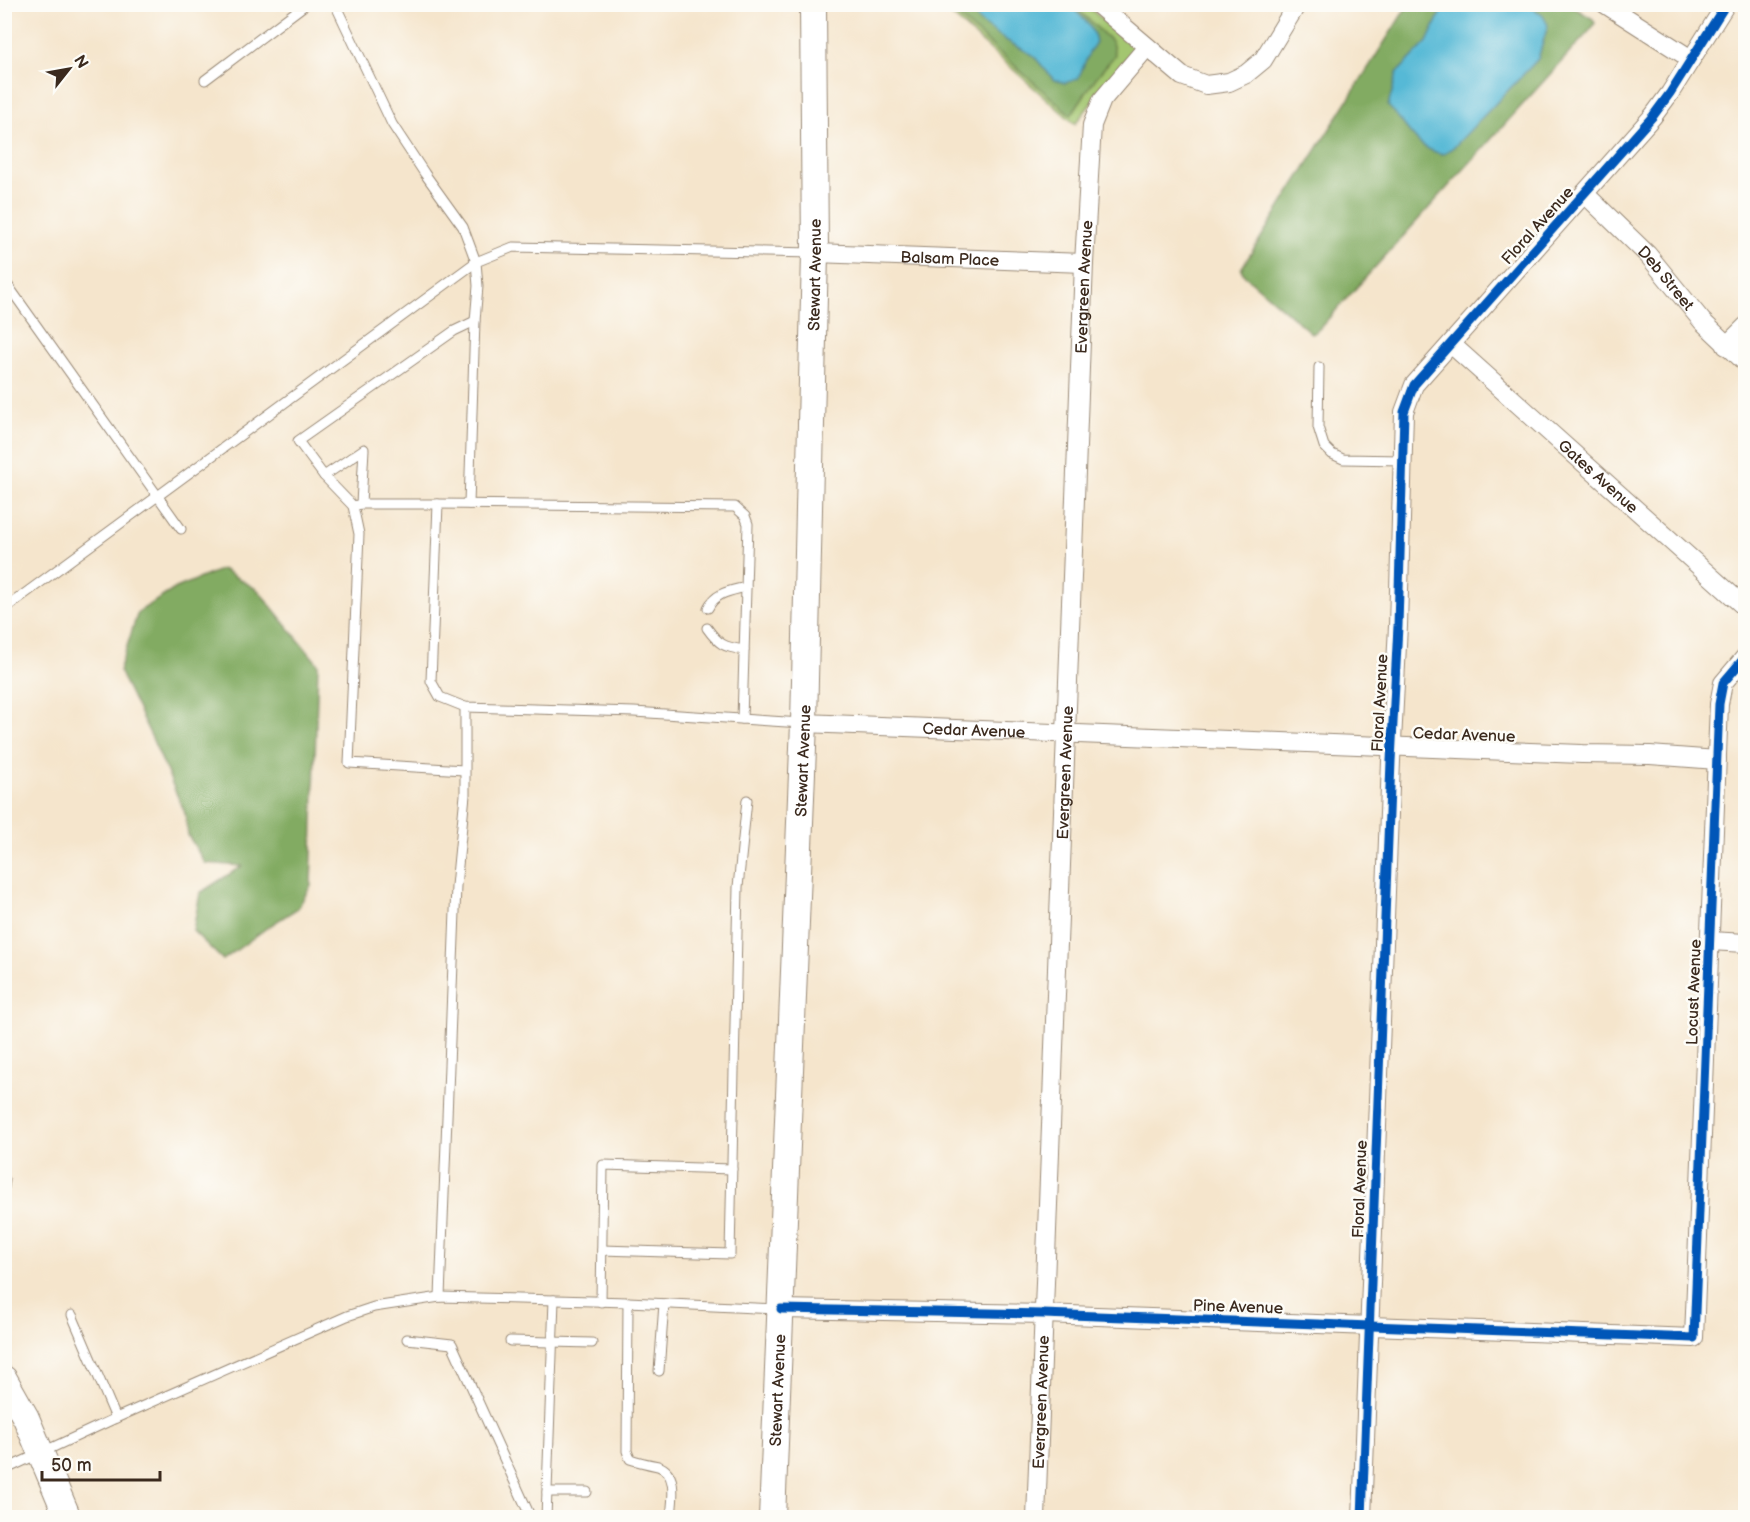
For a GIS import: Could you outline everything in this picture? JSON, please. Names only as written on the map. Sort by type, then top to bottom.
[{"type":"main road","name":"Stewart Avenue","points":[[772,1518],[804,723],[815,253],[813,4]]},
{"type":"main road","points":[[4,1379],[26,1418],[68,1518]]},
{"type":"street","points":[[1097,4],[1182,76],[1206,85],[1229,82],[1246,75],[1263,60],[1297,4]]},
{"type":"street","points":[[1605,4],[1691,59]]},
{"type":"street","name":"Floral Avenue","points":[[1362,1518],[1391,746],[1398,626],[1404,412],[1414,385],[1653,116],[1726,4]]},
{"type":"street","name":"Evergreen Avenue","points":[[1036,1518],[1084,263],[1092,125],[1101,100],[1147,47]]},
{"type":"street","name":"Deb Street","points":[[1585,194],[1648,255],[1702,321],[1746,363]]},
{"type":"street","name":"Balsam Place","points":[[815,253],[1084,263]]},
{"type":"street","points":[[1726,346],[1746,326]]},
{"type":"street","name":"Gates Avenue","points":[[1451,344],[1746,608]]},
{"type":"street","name":"Locust Avenue","points":[[1694,1338],[1719,704],[1723,683],[1746,656]]},
{"type":"street","name":"Cedar Avenue","points":[[804,723],[1650,755],[1717,760]]},
{"type":"street","points":[[1710,941],[1746,943]]},
{"type":"street","name":"Pine Avenue","points":[[781,1309],[1043,1314],[1694,1338]]},
{"type":"lane","points":[[205,80],[306,4]]},
{"type":"lane","points":[[335,4],[392,124],[463,227],[476,262],[478,286],[469,504]]},
{"type":"lane","points":[[4,609],[476,262],[513,247],[815,253]]},
{"type":"lane","points":[[4,280],[181,529]]},
{"type":"lane","points":[[475,321],[454,331],[298,441],[324,476],[357,505],[735,507],[745,516],[748,524],[742,719]]},
{"type":"lane","points":[[1319,367],[1318,427],[1324,446],[1332,454],[1343,459],[1403,460]]},
{"type":"lane","points":[[324,476],[364,449],[357,505],[358,534],[349,763],[464,770]]},
{"type":"lane","points":[[438,504],[431,681],[440,697],[465,707],[634,712],[804,723]]},
{"type":"lane","points":[[708,608],[712,601],[723,593],[746,587]]},
{"type":"lane","points":[[707,628],[719,644],[744,650]]},
{"type":"lane","points":[[440,1297],[456,886],[465,795],[465,707]]},
{"type":"lane","points":[[602,1250],[729,1254],[738,887],[747,800]]},
{"type":"lane","points":[[601,1302],[603,1165],[732,1169]]},
{"type":"lane","points":[[4,1470],[347,1316],[374,1307],[440,1297],[781,1309]]},
{"type":"lane","points":[[546,1518],[554,1300]]},
{"type":"lane","points":[[628,1302],[627,1451],[630,1459],[661,1467],[669,1475],[673,1486],[671,1518]]},
{"type":"lane","points":[[659,1371],[664,1304]]},
{"type":"lane","points":[[72,1315],[116,1418]]},
{"type":"lane","points":[[407,1339],[452,1344],[531,1518]]},
{"type":"lane","points":[[510,1341],[592,1343]]},
{"type":"lane","points":[[547,1492],[586,1492]]},
{"type":"green space","points":[[940,5],[1086,5],[1135,48],[1075,124]]},
{"type":"green space","points":[[945,5],[1073,5],[1112,42],[1115,55],[1095,79],[1071,115]]},
{"type":"green space","points":[[1408,5],[1570,5],[1593,19],[1595,23],[1319,329],[1311,333],[1244,275],[1241,269]]},
{"type":"green space","points":[[222,569],[258,590],[318,664],[311,885],[298,908],[223,960],[193,931],[200,893],[242,866],[205,863],[188,835],[185,813],[119,671],[138,612],[176,588]]},
{"type":"water","points":[[964,5],[1069,5],[1089,26],[1096,42],[1078,79],[1065,83],[1054,80],[1033,55],[982,23]]},
{"type":"water","points":[[1444,5],[1528,5],[1542,14],[1548,25],[1538,59],[1456,145],[1444,154],[1434,152],[1419,142],[1388,106],[1397,73],[1427,42]]},
{"type":"cycle path","points":[[1362,1518],[1398,626],[1404,412],[1414,385],[1653,116],[1726,4]]},
{"type":"cycle path","points":[[781,1309],[1043,1314],[1694,1338],[1719,704],[1723,683],[1746,656]]}]
